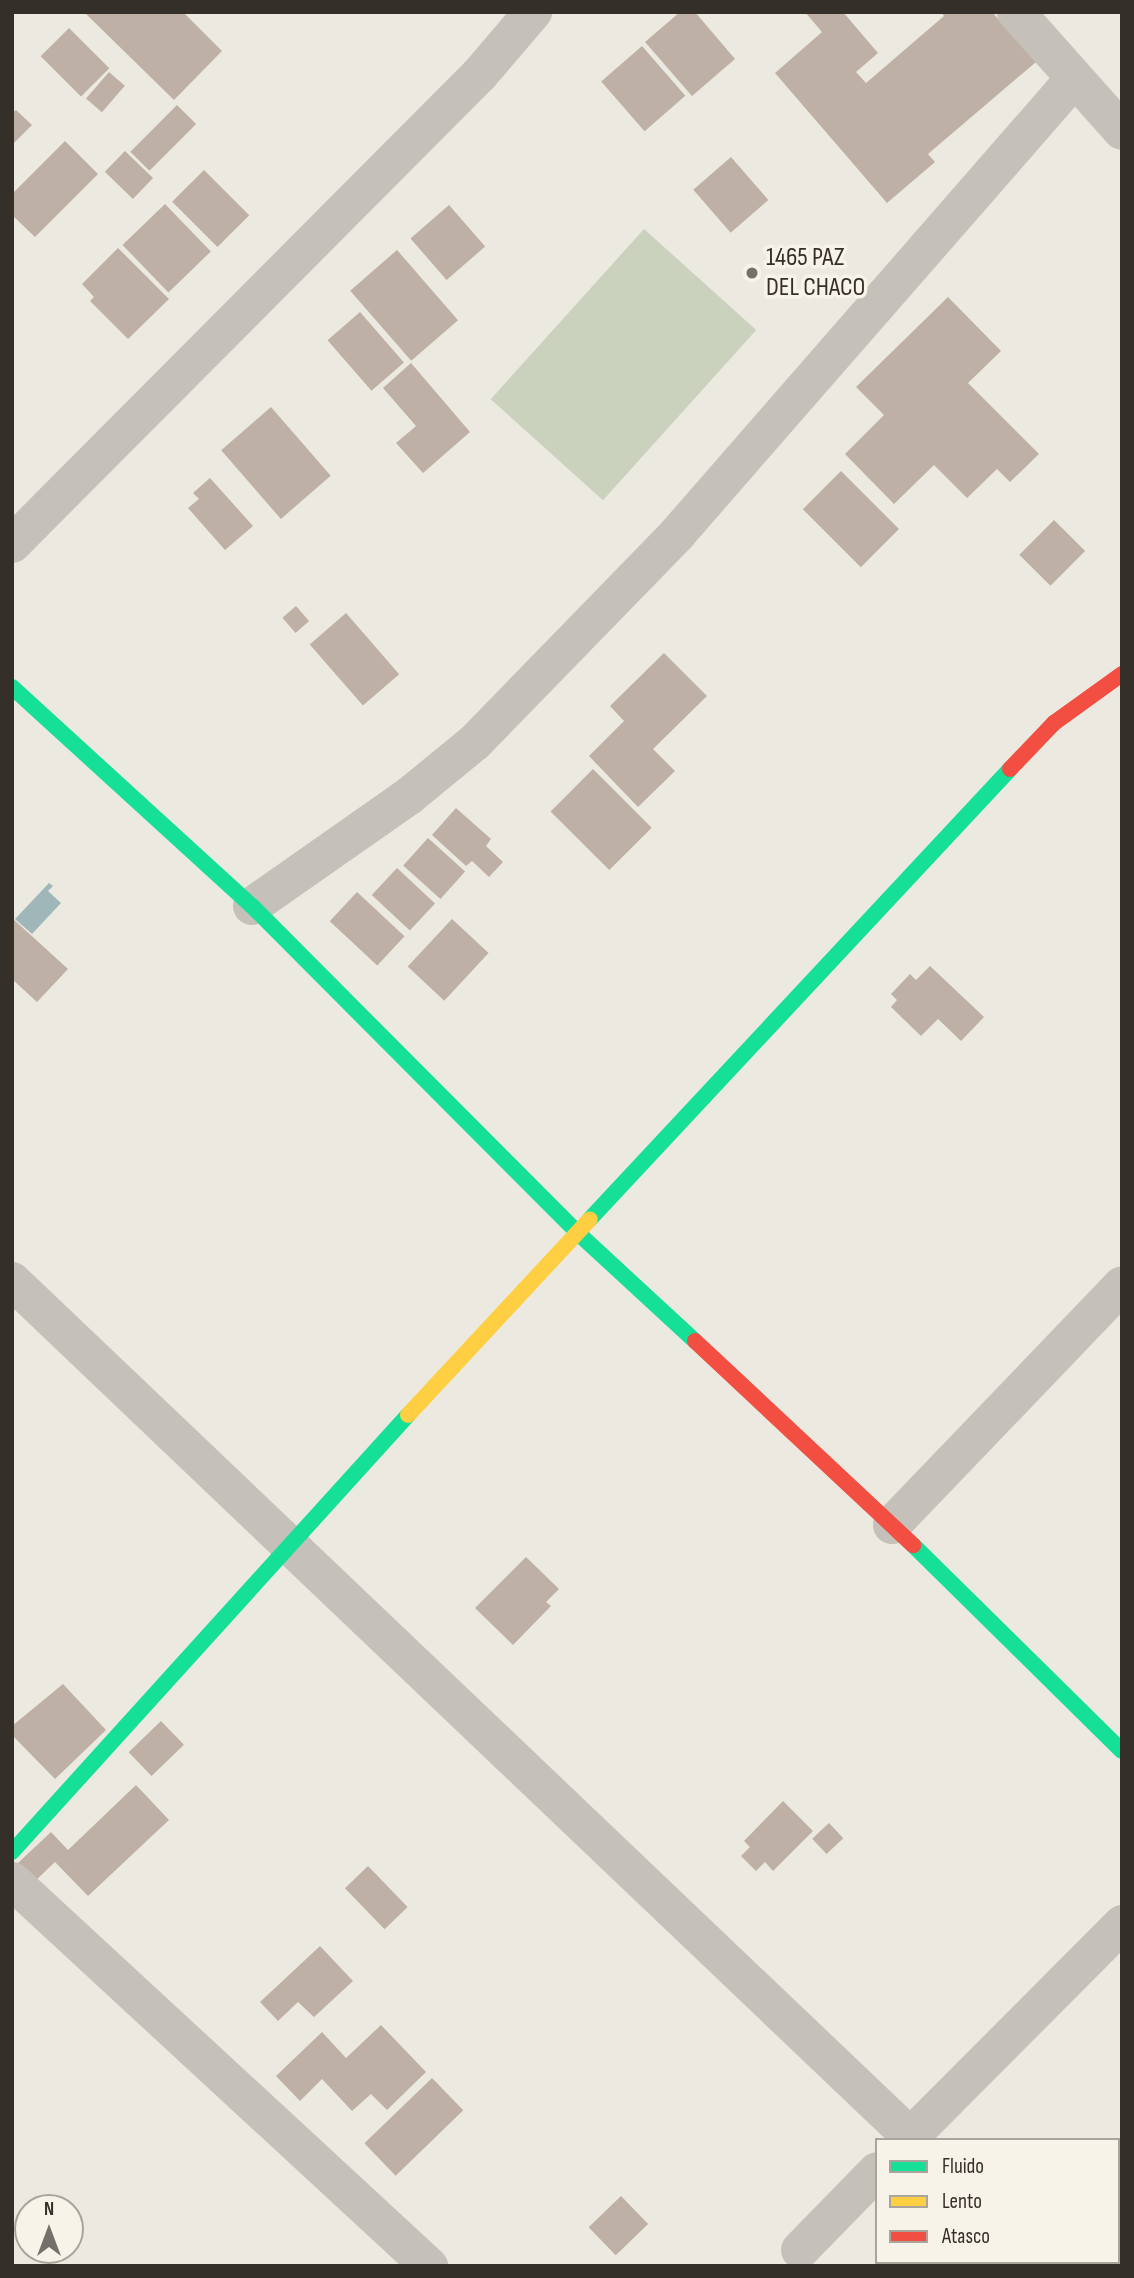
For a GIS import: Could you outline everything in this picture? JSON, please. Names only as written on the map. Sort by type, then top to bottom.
[{"type":"street","points":[[12,544],[480,74],[533,12]]},
{"type":"street","points":[[1016,12],[1122,131]]},
{"type":"street","points":[[252,906],[409,796],[475,742],[678,533],[1074,79]]},
{"type":"street","points":[[12,1852],[285,1545],[579,1234],[1054,723],[1122,674]]},
{"type":"street","points":[[12,687],[252,906],[579,1234],[891,1525],[1122,1751]]},
{"type":"street","points":[[12,1281],[285,1545],[909,2138]]},
{"type":"street","points":[[891,1525],[1122,1285]]},
{"type":"street","points":[[12,1881],[429,2266]]},
{"type":"street","points":[[911,2138],[1122,1924]]},
{"type":"street","points":[[800,2250],[875,2173]]},
{"type":"green space","points":[[644,229],[756,330],[603,500],[491,399]]},
{"type":"water","points":[[49,883],[53,886],[48,891],[61,903],[32,934],[15,919]]},
{"type":"building","points":[[84,12],[183,12],[222,51],[174,100]]},
{"type":"building","points":[[680,12],[695,12],[735,59],[692,96],[645,42]]},
{"type":"building","points":[[805,12],[843,12],[878,53],[856,72],[866,83],[944,16],[941,12],[992,12],[1036,62],[928,154],[935,162],[887,203],[775,73],[822,32]]},
{"type":"building","points":[[69,28],[109,68],[81,97],[41,56]]},
{"type":"building","points":[[642,46],[685,96],[645,131],[601,81]]},
{"type":"building","points":[[109,72],[125,86],[102,112],[86,98]]},
{"type":"building","points":[[177,105],[196,124],[149,171],[130,152]]},
{"type":"building","points":[[16,110],[32,125],[12,145],[12,113]]},
{"type":"building","points":[[65,141],[98,174],[35,237],[12,215],[12,194]]},
{"type":"building","points":[[125,151],[153,178],[133,199],[105,172]]},
{"type":"building","points":[[731,157],[768,200],[731,233],[693,190]]},
{"type":"building","points":[[204,170],[249,215],[217,247],[172,202]]},
{"type":"building","points":[[165,204],[211,251],[168,292],[123,245]]},
{"type":"building","points":[[449,205],[485,247],[447,280],[411,238]]},
{"type":"building","points":[[118,248],[169,299],[128,339],[90,301],[94,297],[82,284]]},
{"type":"building","points":[[397,250],[458,320],[411,361],[350,291]]},
{"type":"building","points":[[948,297],[1001,351],[968,383],[1039,454],[1010,482],[997,469],[967,498],[934,465],[894,504],[845,454],[884,415],[856,387]]},
{"type":"building","points":[[360,312],[404,363],[372,391],[328,340]]},
{"type":"building","points":[[411,363],[470,432],[423,473],[396,443],[416,426],[383,388]]},
{"type":"building","points":[[271,407],[331,476],[281,519],[221,450]]},
{"type":"building","points":[[841,471],[899,529],[861,567],[803,509]]},
{"type":"building","points":[[210,478],[253,526],[225,550],[188,508],[199,499],[193,493]]},
{"type":"building","points":[[1054,520],[1085,551],[1050,586],[1019,555]]},
{"type":"building","points":[[296,606],[309,621],[296,633],[282,618]]},
{"type":"building","points":[[346,613],[399,674],[363,706],[310,644]]},
{"type":"building","points":[[664,653],[707,696],[653,749],[675,771],[638,807],[589,756],[624,721],[610,706]]},
{"type":"building","points":[[593,769],[652,828],[609,870],[551,811]]},
{"type":"building","points":[[456,808],[491,839],[486,846],[503,862],[489,877],[472,861],[466,866],[432,835]]},
{"type":"building","points":[[428,838],[465,871],[440,899],[403,865]]},
{"type":"building","points":[[397,868],[435,903],[410,931],[372,895]]},
{"type":"building","points":[[357,892],[405,936],[377,966],[330,921]]},
{"type":"building","points":[[12,918],[68,969],[37,1002],[12,979]]},
{"type":"building","points":[[452,919],[489,953],[444,1001],[408,967]]},
{"type":"building","points":[[930,966],[984,1017],[961,1041],[938,1019],[921,1036],[891,1007],[897,1000],[891,994],[910,974],[916,980]]},
{"type":"building","points":[[526,1557],[559,1589],[546,1602],[551,1606],[513,1645],[475,1608]]},
{"type":"building","points":[[63,1684],[106,1730],[55,1779],[12,1735],[12,1726]]},
{"type":"building","points":[[161,1721],[184,1745],[152,1776],[129,1752]]},
{"type":"building","points":[[136,1785],[169,1820],[88,1896],[55,1862],[35,1881],[18,1863],[51,1832],[68,1850]]},
{"type":"building","points":[[783,1801],[813,1831],[773,1871],[765,1862],[756,1871],[741,1856],[750,1847],[744,1841]]},
{"type":"building","points":[[829,1823],[843,1838],[827,1854],[812,1839]]},
{"type":"building","points":[[368,1866],[408,1907],[385,1929],[345,1888]]},
{"type":"building","points":[[320,1946],[353,1981],[314,2017],[298,2002],[278,2021],[260,2002]]},
{"type":"building","points":[[381,2025],[426,2072],[387,2110],[371,2094],[352,2111],[322,2079],[300,2101],[276,2076],[322,2032],[346,2058]]},
{"type":"building","points":[[432,2078],[463,2110],[396,2176],[364,2143]]},
{"type":"building","points":[[621,2196],[648,2224],[616,2255],[589,2227]]},
{"type":"traffic: fast","points":[[12,687],[252,906],[579,1234],[695,1341]]},
{"type":"traffic: fast","points":[[590,1219],[1010,769]]},
{"type":"traffic: fast","points":[[12,1852],[408,1415]]},
{"type":"traffic: fast","points":[[913,1545],[1122,1751]]},
{"type":"traffic: slow","points":[[408,1415],[590,1219]]},
{"type":"traffic: jam","points":[[1010,769],[1054,723],[1122,674]]},
{"type":"traffic: jam","points":[[695,1341],[913,1545]]},
{"type":"place","name":"1465 PAZ DEL CHACO","points":[[752,273]]}]
